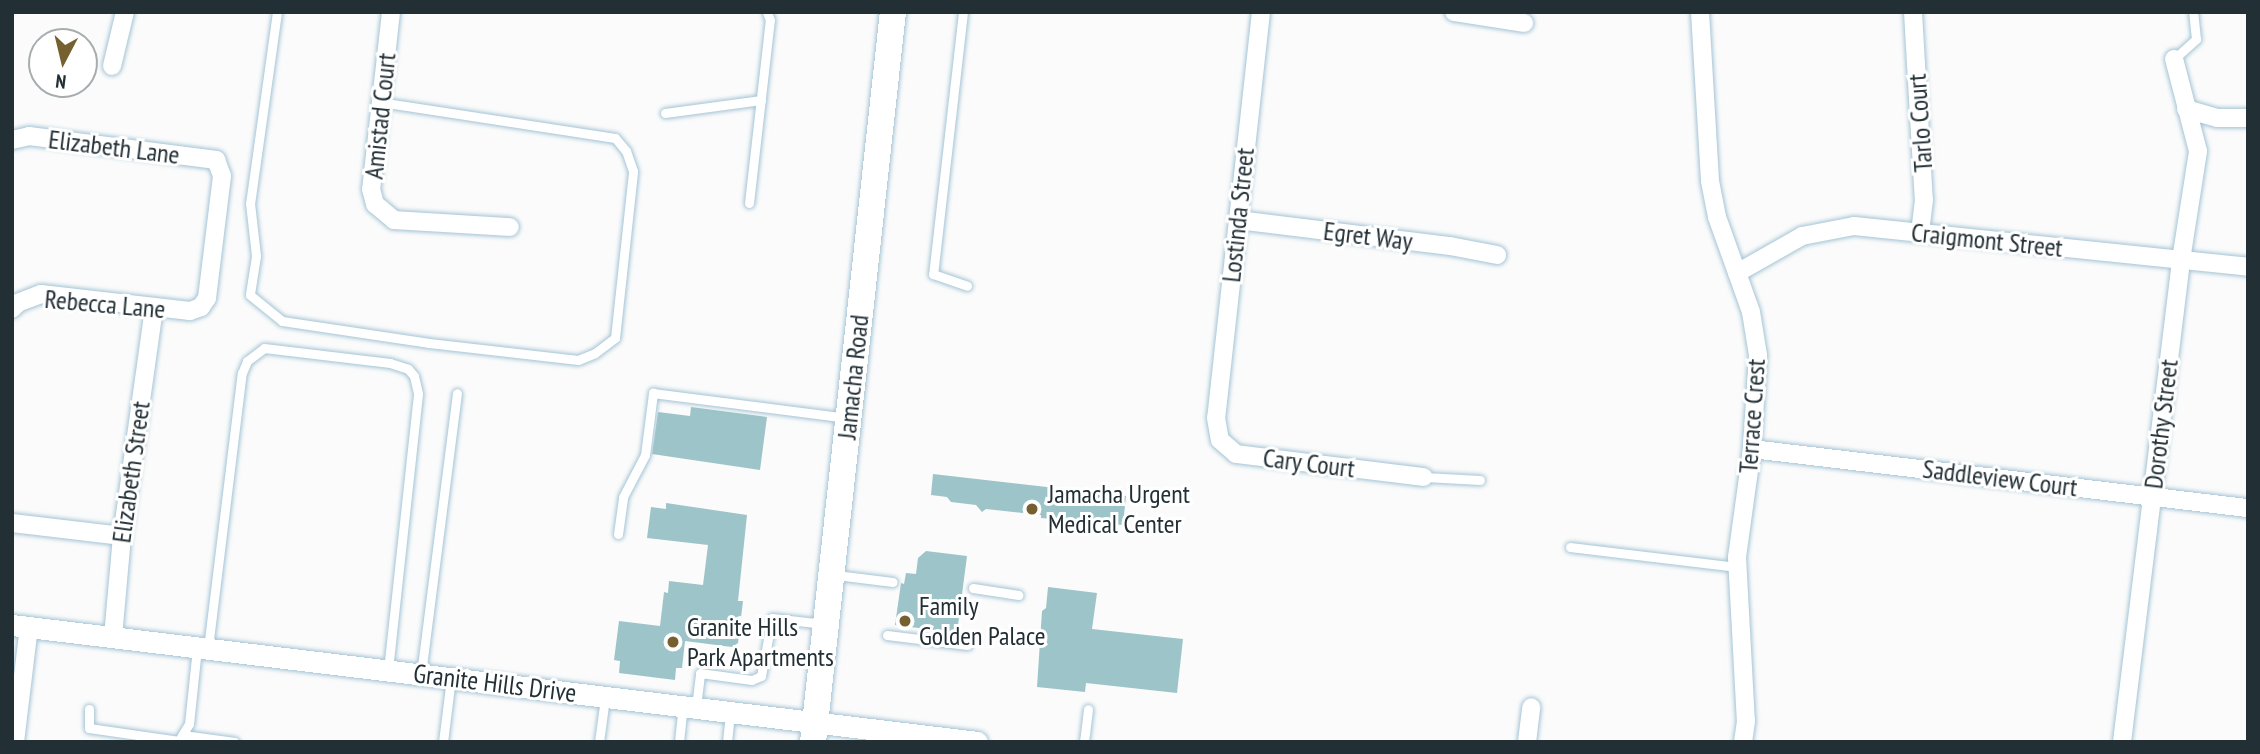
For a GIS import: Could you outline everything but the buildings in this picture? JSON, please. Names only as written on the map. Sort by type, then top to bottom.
[{"type":"main road","name":"Jamacha Road","points":[[814,732],[893,12]]},
{"type":"street","points":[[111,65],[125,12]]},
{"type":"street","name":"Amistad Court","points":[[391,12],[371,189],[375,204],[394,220],[510,227]]},
{"type":"street","name":"Lostinda Street","points":[[1216,418],[1261,12]]},
{"type":"street","points":[[1454,12],[1524,23]]},
{"type":"street","name":"Terrace Crest","points":[[1700,12],[1710,181],[1717,217],[1751,312],[1758,355],[1752,449],[1737,567],[1746,721],[1743,742]]},
{"type":"street","name":"Tarlo Court","points":[[1913,12],[1924,200],[1920,233]]},
{"type":"street","name":"Dorothy Street","points":[[2122,742],[2181,260],[2198,151],[2174,59]]},
{"type":"street","points":[[2186,109],[2218,118],[2248,118]]},
{"type":"street","name":"Elizabeth Lane","points":[[12,140],[29,136],[216,160],[222,176],[207,298],[201,307]]},
{"type":"street","name":"Egret Way","points":[[1237,220],[1450,246],[1497,255]]},
{"type":"street","name":"Craigmont Street","points":[[1737,273],[1802,236],[1827,229],[1854,226],[2248,267]]},
{"type":"street","name":"Rebecca Lane","points":[[12,309],[18,303],[41,294],[190,312],[201,307]]},
{"type":"street","name":"Elizabeth Street","points":[[113,637],[122,536],[154,307]]},
{"type":"street","name":"Cary Court","points":[[1216,418],[1220,440],[1236,454],[1424,477]]},
{"type":"street","name":"Saddleview Court","points":[[1752,449],[2248,508]]},
{"type":"street","points":[[12,523],[122,536]]},
{"type":"street","points":[[14,732],[20,626]]},
{"type":"street","name":"Granite Hills Drive","points":[[20,626],[730,711],[814,732],[977,742]]},
{"type":"street","points":[[1527,742],[1531,707]]},
{"type":"lane","points":[[277,12],[250,202],[256,256],[250,295],[282,321],[429,343],[578,360],[595,353],[615,338],[633,171],[626,151],[615,138],[381,102]]},
{"type":"lane","points":[[749,203],[770,20],[768,12]]},
{"type":"lane","points":[[964,12],[933,274],[967,286]]},
{"type":"lane","points":[[2174,59],[2196,39],[2193,12]]},
{"type":"lane","points":[[665,113],[761,100]]},
{"type":"lane","points":[[180,739],[189,724],[203,647],[242,373],[247,361],[264,348],[378,361],[408,369],[414,376],[418,394],[388,670]]},
{"type":"lane","points":[[421,674],[457,393]]},
{"type":"lane","points":[[618,534],[623,497],[645,455],[653,393],[848,418]]},
{"type":"lane","points":[[1424,477],[1480,480]]},
{"type":"lane","points":[[1570,547],[1737,567]]},
{"type":"lane","points":[[831,575],[893,582]]},
{"type":"lane","points":[[973,588],[1018,595]]},
{"type":"lane","points":[[679,742],[700,673],[752,680],[761,676],[772,618],[826,624]]},
{"type":"lane","points":[[887,635],[967,645]]},
{"type":"lane","points":[[443,742],[451,677]]},
{"type":"lane","points":[[599,742],[605,696]]},
{"type":"lane","points":[[89,709],[89,728],[180,739],[235,742]]},
{"type":"lane","points":[[1084,742],[1088,709]]},
{"type":"lane","points":[[727,742],[730,711]]},
{"type":"place","name":"Jamacha Urgent Medical Center","points":[[1032,509]]},
{"type":"place","name":"Family Golden Palace","points":[[905,621]]},
{"type":"place","name":"Granite Hills Park Apartments","points":[[673,642]]}]
